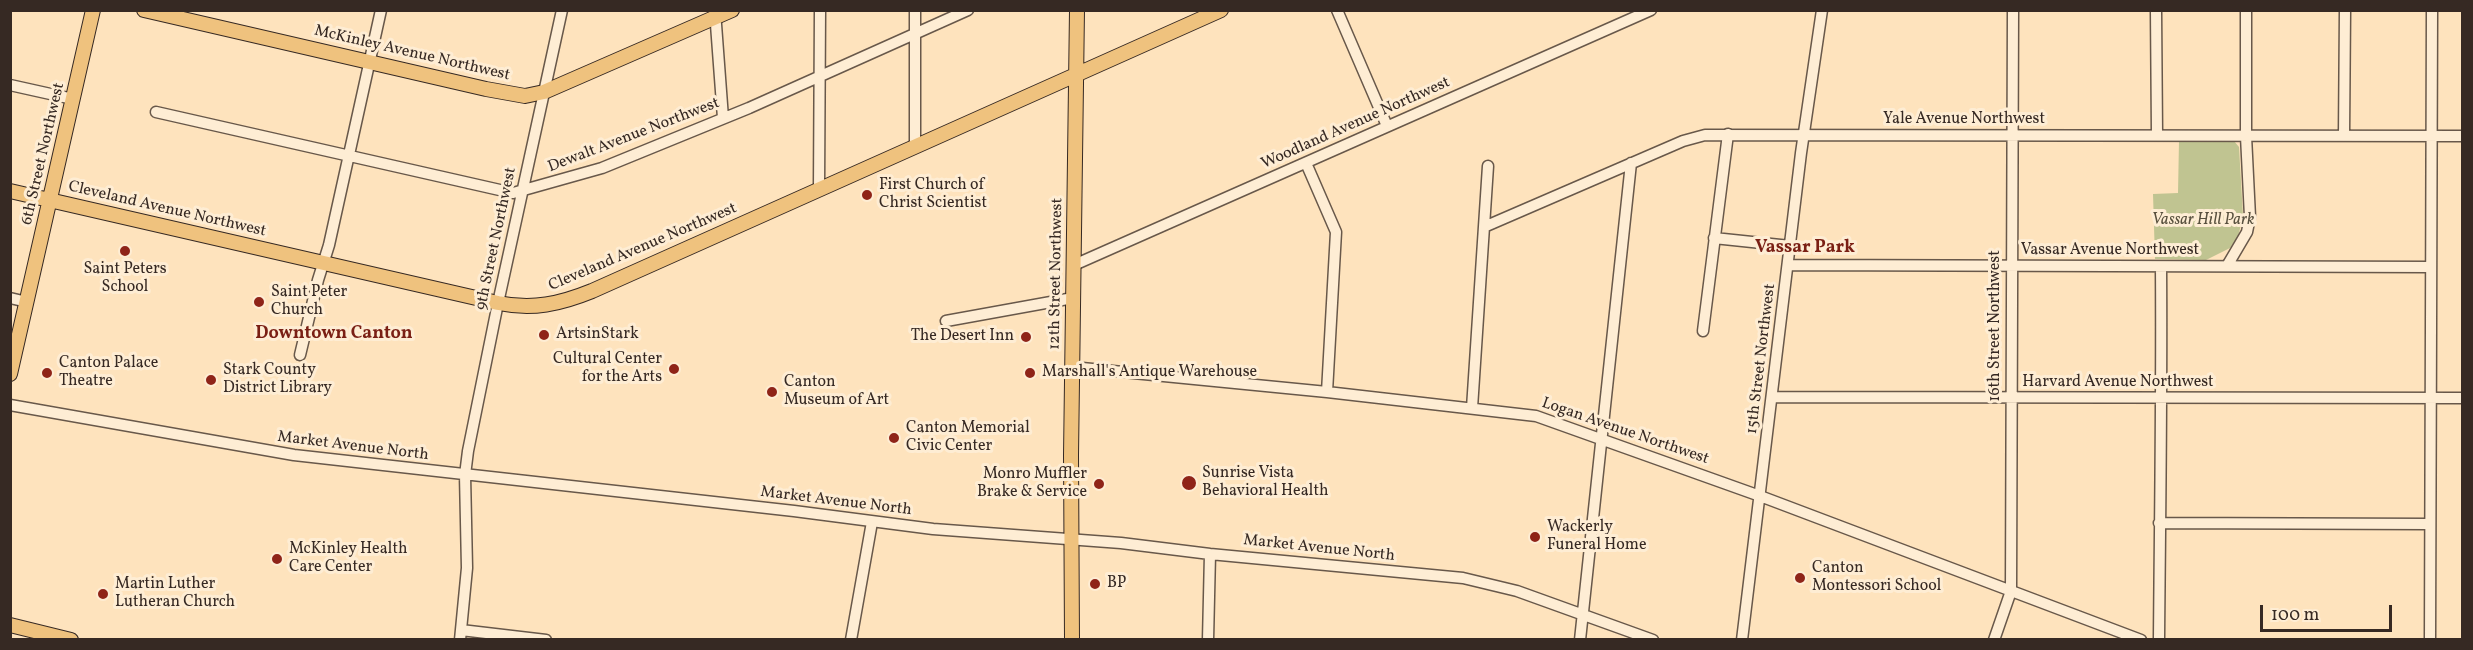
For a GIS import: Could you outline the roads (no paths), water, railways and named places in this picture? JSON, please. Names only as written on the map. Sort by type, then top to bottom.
[{"type":"main road","name":"6th Street Northwest","points":[[10,374],[93,10]]},
{"type":"main road","name":"McKinley Avenue Northwest","points":[[144,10],[525,96],[544,92],[715,14],[732,10]]},
{"type":"main road","name":"12th Street Northwest","points":[[1072,639],[1072,367],[1077,10]]},
{"type":"main road","name":"Cleveland Avenue Northwest","points":[[10,191],[498,303],[535,307],[568,301],[1221,10]]},
{"type":"main road","points":[[10,625],[71,639]]},
{"type":"street","points":[[300,355],[324,263],[381,10]]},
{"type":"street","name":"9th Street Northwest","points":[[460,634],[467,568],[465,475],[498,303],[562,10]]},
{"type":"street","points":[[819,189],[820,10]]},
{"type":"street","points":[[915,10],[915,147]]},
{"type":"street","name":"Dewalt Avenue Northwest","points":[[156,112],[506,193],[524,191],[602,168],[819,77],[968,10]]},
{"type":"street","points":[[1337,10],[1387,126]]},
{"type":"street","name":"Woodland Avenue Northwest","points":[[1074,265],[1651,10]]},
{"type":"street","name":"15th Street Northwest","points":[[1742,639],[1803,135],[1822,10]]},
{"type":"street","name":"16th Street Northwest","points":[[1994,639],[2011,591],[2013,10]]},
{"type":"street","points":[[2156,10],[2157,135]]},
{"type":"street","points":[[2227,266],[2240,248],[2249,225],[2246,10]]},
{"type":"street","points":[[2344,136],[2345,10]]},
{"type":"street","points":[[2430,639],[2432,10]]},
{"type":"street","points":[[715,14],[723,118]]},
{"type":"street","points":[[10,85],[73,99]]},
{"type":"street","points":[[1703,331],[1728,134]]},
{"type":"street","name":"Yale Avenue Northwest","points":[[1484,226],[1694,137],[1728,134],[2463,136]]},
{"type":"street","points":[[1306,163],[1336,232],[1327,392]]},
{"type":"street","points":[[1580,639],[1631,163]]},
{"type":"street","points":[[1472,408],[1488,166]]},
{"type":"street","points":[[1714,238],[1790,246]]},
{"type":"street","name":"Vassar Avenue Northwest","points":[[1788,265],[2431,267]]},
{"type":"street","points":[[2159,639],[2162,267]]},
{"type":"street","points":[[10,298],[27,302]]},
{"type":"street","points":[[946,321],[1073,298]]},
{"type":"street","name":"Logan Avenue Northwest","points":[[1072,367],[1327,392],[1536,416],[1760,496],[2141,639]]},
{"type":"street","name":"Harvard Avenue Northwest","points":[[1773,397],[2463,398]]},
{"type":"street","name":"Market Avenue North","points":[[10,405],[266,452],[933,529],[1148,545],[1210,554],[1463,578],[1505,587],[1653,639]]},
{"type":"street","points":[[851,639],[872,522]]},
{"type":"street","points":[[2159,524],[2430,524]]},
{"type":"street","points":[[1208,639],[1210,554]]},
{"type":"street","points":[[460,634],[546,639]]},
{"type":"place","name":"First Church of Christ Scientist","points":[[867,195]]},
{"type":"place","name":"Saint Peters School","points":[[125,251]]},
{"type":"place","name":"Saint Peter Church","points":[[259,302]]},
{"type":"place","name":"ArtsinStark","points":[[544,335]]},
{"type":"place","name":"The Desert Inn","points":[[1026,337]]},
{"type":"place","name":"Cultural Center for the Arts","points":[[674,369]]},
{"type":"place","name":"Canton Palace Theatre","points":[[47,373]]},
{"type":"place","name":"Marshall's Antique Warehouse","points":[[1030,373]]},
{"type":"place","name":"Stark County District Library","points":[[211,380]]},
{"type":"place","name":"Canton Museum of Art","points":[[772,392]]},
{"type":"place","name":"Canton Memorial Civic Center","points":[[894,438]]},
{"type":"place","name":"Sunrise Vista Behavioral Health","points":[[1189,483]]},
{"type":"place","name":"Monro Muffler Brake & Service","points":[[1099,484]]},
{"type":"place","name":"Wackerly Funeral Home","points":[[1535,537]]},
{"type":"place","name":"McKinley Health Care Center","points":[[277,559]]},
{"type":"place","name":"Canton Montessori School","points":[[1800,578]]},
{"type":"place","name":"BP","points":[[1095,584]]},
{"type":"place","name":"Martin Luther Lutheran Church","points":[[103,594]]},
{"type":"district","name":"Vassar Park","points":[[1805,249]]},
{"type":"district","name":"Downtown Canton","points":[[334,335]]},
{"type":"park label","name":"Vassar Hill Park","points":[[2203,221]]}]
